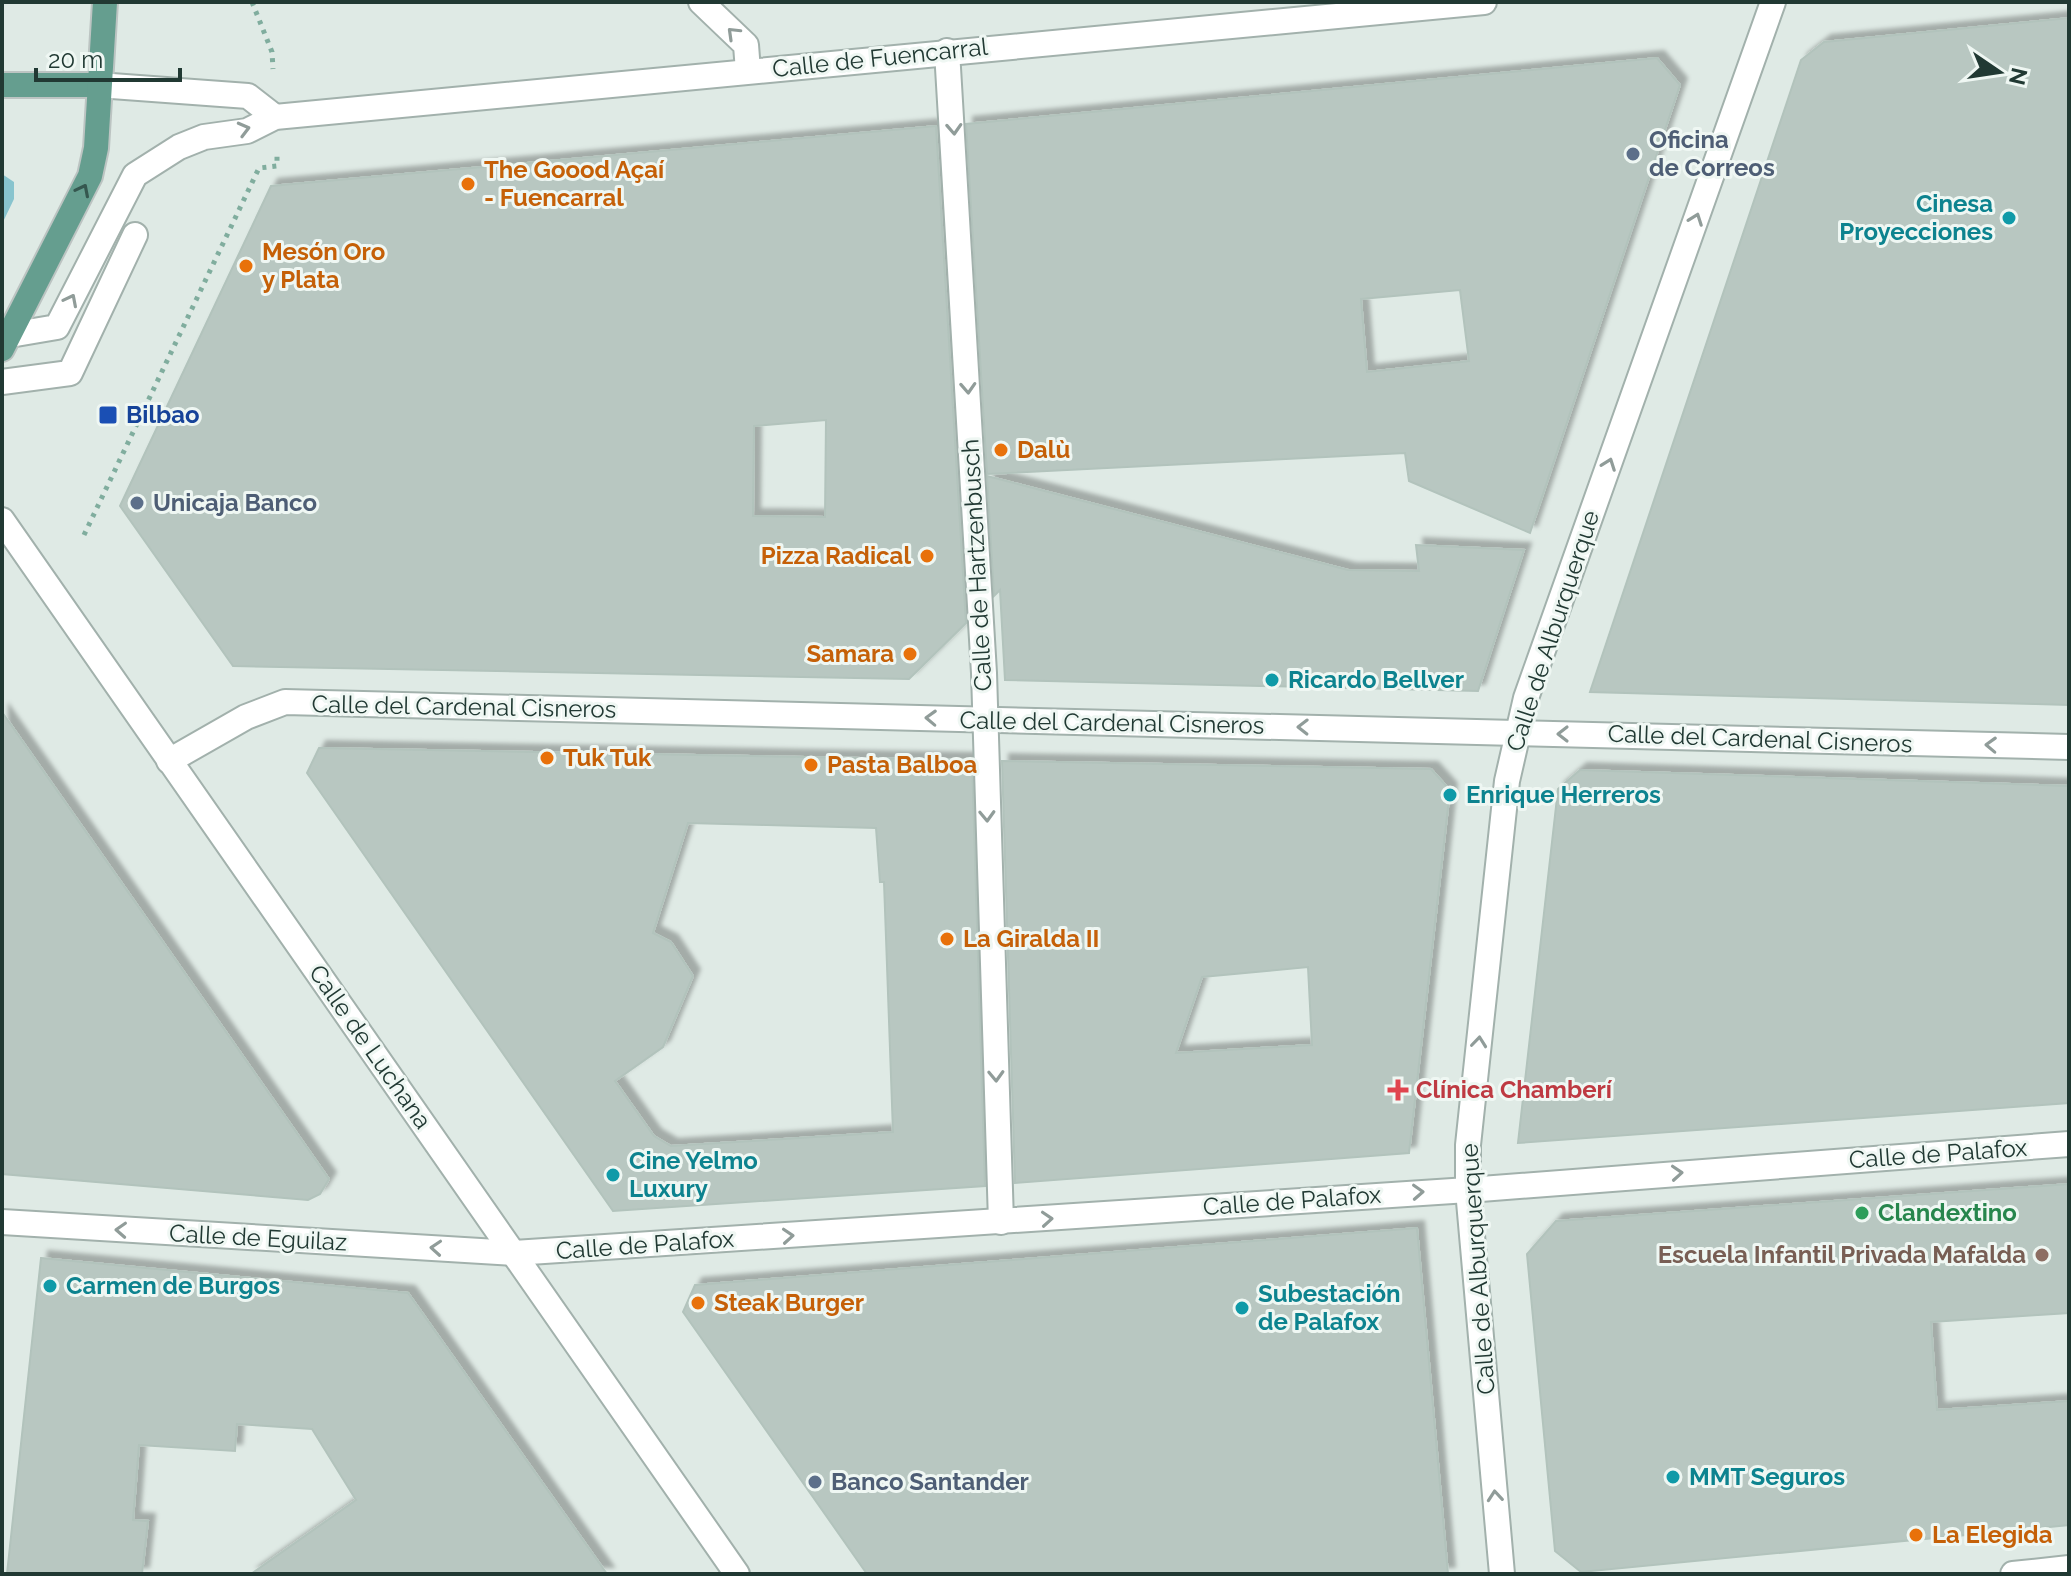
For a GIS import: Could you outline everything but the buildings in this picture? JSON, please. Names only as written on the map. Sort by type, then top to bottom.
[{"type":"main road","points":[[6,342],[90,176],[96,148],[105,2]]},
{"type":"main road","points":[[2,85],[98,85]]},
{"type":"street","points":[[701,2],[746,45],[748,71]]},
{"type":"street","name":"Calle de Fuencarral","points":[[6,342],[57,327],[135,175],[179,147],[204,137],[247,131],[275,117],[1484,2]]},
{"type":"street","name":"Calle de Alburquerque","points":[[1502,1574],[1468,1190],[1468,1145],[1507,781],[1516,733],[1773,2]]},
{"type":"street","name":"Calle de Hartzenbusch","points":[[947,51],[984,673],[983,720],[1001,1222]]},
{"type":"street","points":[[98,85],[248,96],[275,117]]},
{"type":"street","points":[[2,382],[70,373],[135,235]]},
{"type":"street","name":"Calle de Luchana","points":[[2,520],[737,1574]]},
{"type":"street","name":"Calle del Cardenal Cisneros","points":[[169,761],[246,717],[285,702],[2069,747]]},
{"type":"street","name":"Calle de Palafox","points":[[514,1253],[1468,1190],[2069,1144]]},
{"type":"street","name":"Calle de Eguilaz","points":[[2,1222],[514,1253]]},
{"type":"street","points":[[2013,1574],[2069,1568]]},
{"type":"path","points":[[84,535],[259,168],[277,166],[272,52],[252,2]]},
{"type":"water","points":[[2,174],[14,182],[14,199],[2,224]]},
{"type":"place","name":"Oficina de Correos","points":[[1633,154]]},
{"type":"place","name":"The Goood Açaí - Fuencarral","points":[[468,184]]},
{"type":"place","name":"Cinesa Proyecciones","points":[[2009,218]]},
{"type":"place","name":"Mesón Oro y Plata","points":[[246,266]]},
{"type":"place","name":"Bilbao","points":[[108,415]]},
{"type":"place","name":"Dalù","points":[[1001,450]]},
{"type":"place","name":"Unicaja Banco","points":[[137,503]]},
{"type":"place","name":"Pizza Radical","points":[[927,556]]},
{"type":"place","name":"Samara","points":[[910,654]]},
{"type":"place","name":"Ricardo Bellver","points":[[1272,680]]},
{"type":"place","name":"Tuk Tuk","points":[[547,758]]},
{"type":"place","name":"Pasta Balboa","points":[[811,765]]},
{"type":"place","name":"Enrique Herreros","points":[[1450,795]]},
{"type":"place","name":"La Giralda II","points":[[947,939]]},
{"type":"place","name":"Clínica Chamberí","points":[[1398,1090]]},
{"type":"place","name":"Cine Yelmo Luxury","points":[[613,1175]]},
{"type":"place","name":"Clandextino","points":[[1862,1213]]},
{"type":"place","name":"Escuela Infantil Privada Mafalda","points":[[2042,1255]]},
{"type":"place","name":"Carmen de Burgos","points":[[50,1286]]},
{"type":"place","name":"Steak Burger","points":[[698,1303]]},
{"type":"place","name":"Subestación de Palafox","points":[[1242,1308]]},
{"type":"place","name":"MMT Seguros","points":[[1673,1477]]},
{"type":"place","name":"Banco Santander","points":[[815,1482]]},
{"type":"place","name":"La Elegida","points":[[1916,1535]]}]
